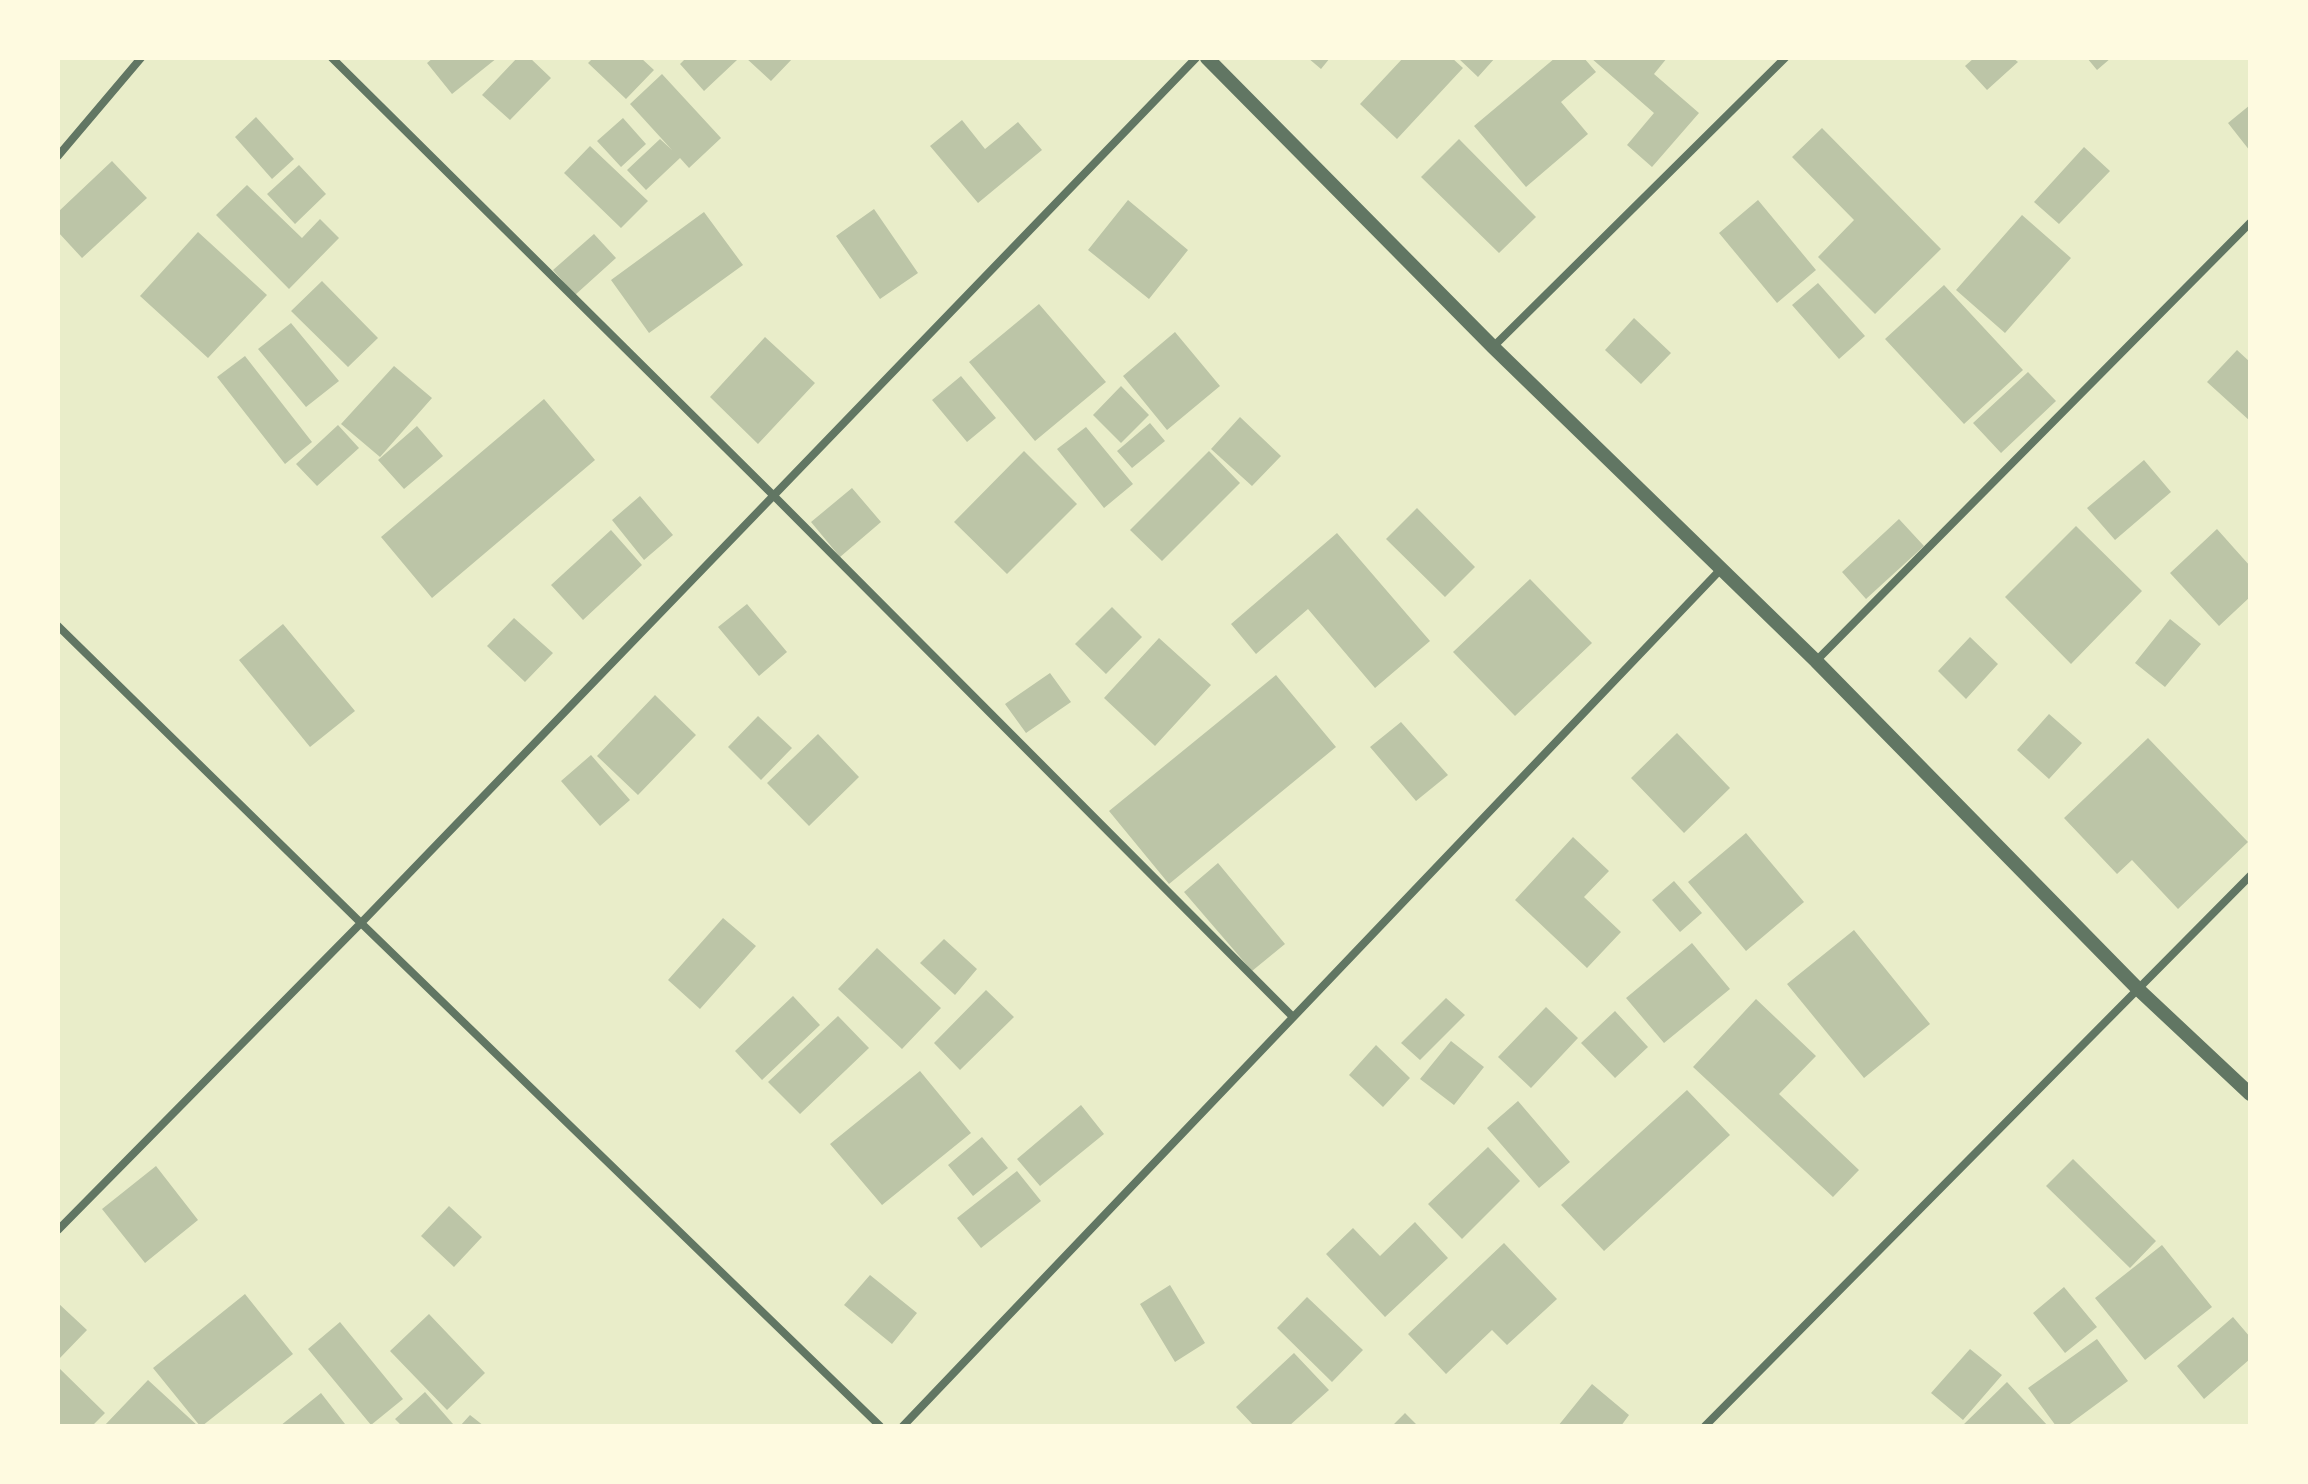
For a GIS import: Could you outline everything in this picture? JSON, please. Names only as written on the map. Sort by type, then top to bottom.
[{"type":"street","points":[[58,156],[141,58]]},
{"type":"street","points":[[332,58],[1293,1017]]},
{"type":"street","points":[[58,1230],[361,923],[1196,58]]},
{"type":"street","points":[[1207,58],[1493,347],[1816,661],[2138,989],[2250,1094]]},
{"type":"street","points":[[1493,347],[1785,58]]},
{"type":"street","points":[[1816,661],[2250,223]]},
{"type":"street","points":[[903,1426],[1722,568]]},
{"type":"street","points":[[58,626],[880,1426]]},
{"type":"street","points":[[1705,1426],[2250,876]]},
{"type":"building","points":[[433,58],[497,58],[452,94],[427,63]]},
{"type":"building","points":[[517,58],[530,58],[551,78],[510,120],[482,95]]},
{"type":"building","points":[[593,58],[641,58],[654,70],[626,99],[588,63]]},
{"type":"building","points":[[686,58],[737,60],[704,91],[680,64]]},
{"type":"building","points":[[746,58],[793,58],[771,81]]},
{"type":"building","points":[[1308,58],[1330,58],[1321,69]]},
{"type":"building","points":[[1403,58],[1452,58],[1463,68],[1397,139],[1360,104]]},
{"type":"building","points":[[1458,58],[1495,58],[1478,77]]},
{"type":"building","points":[[1555,58],[1584,58],[1596,72],[1561,102],[1588,134],[1526,187],[1474,126]]},
{"type":"building","points":[[1591,58],[1667,58],[1654,74],[1699,113],[1652,167],[1627,145],[1654,113]]},
{"type":"building","points":[[1974,58],[2013,58],[2018,62],[1987,90],[1965,66]]},
{"type":"building","points":[[2087,58],[2111,58],[2097,70]]},
{"type":"building","points":[[662,74],[721,138],[689,168],[680,158],[646,190],[627,170],[660,139],[672,150],[630,104]]},
{"type":"building","points":[[2250,105],[2250,151],[2228,123]]},
{"type":"building","points":[[256,117],[294,159],[272,179],[235,137]]},
{"type":"building","points":[[623,118],[646,144],[621,167],[597,141]]},
{"type":"building","points":[[962,120],[985,149],[1018,122],[1042,150],[978,203],[930,146]]},
{"type":"building","points":[[1822,128],[1941,249],[1875,314],[1818,257],[1854,220],[1792,157]]},
{"type":"building","points":[[1459,139],[1536,217],[1499,253],[1421,177]]},
{"type":"building","points":[[590,146],[648,201],[621,228],[564,173]]},
{"type":"building","points":[[2084,147],[2110,171],[2059,224],[2034,202]]},
{"type":"building","points":[[112,161],[147,198],[82,258],[58,232],[58,212]]},
{"type":"building","points":[[299,165],[326,194],[295,224],[267,194]]},
{"type":"building","points":[[247,185],[302,238],[320,219],[339,238],[289,289],[216,215]]},
{"type":"building","points":[[1128,200],[1188,250],[1149,299],[1088,250]]},
{"type":"building","points":[[1758,200],[1816,270],[1777,303],[1719,233]]},
{"type":"building","points":[[874,209],[918,273],[880,299],[836,236]]},
{"type":"building","points":[[704,212],[743,265],[649,333],[611,280]]},
{"type":"building","points":[[2022,215],[2071,258],[2005,333],[1956,290]]},
{"type":"building","points":[[198,232],[267,295],[208,358],[140,296]]},
{"type":"building","points":[[594,234],[616,258],[575,295],[553,270]]},
{"type":"building","points":[[322,281],[378,338],[348,367],[291,311]]},
{"type":"building","points":[[1818,283],[1865,336],[1839,359],[1792,305]]},
{"type":"building","points":[[1944,285],[2023,370],[1964,424],[1885,339]]},
{"type":"building","points":[[1039,304],[1106,382],[1035,441],[969,362]]},
{"type":"building","points":[[1634,318],[1671,353],[1641,384],[1605,350]]},
{"type":"building","points":[[291,323],[339,381],[306,407],[258,349]]},
{"type":"building","points":[[1175,332],[1220,386],[1167,430],[1123,376]]},
{"type":"building","points":[[765,337],[815,383],[758,444],[710,397]]},
{"type":"building","points":[[2237,350],[2250,362],[2250,421],[2207,382]]},
{"type":"building","points":[[245,356],[312,442],[285,464],[217,377]]},
{"type":"building","points":[[394,366],[432,398],[380,457],[341,424]]},
{"type":"building","points":[[2028,372],[2056,401],[2001,453],[1973,423]]},
{"type":"building","points":[[961,376],[996,418],[967,442],[932,400]]},
{"type":"building","points":[[1121,386],[1149,415],[1121,443],[1093,415]]},
{"type":"building","points":[[544,399],[595,460],[432,598],[381,537]]},
{"type":"building","points":[[1240,417],[1281,456],[1252,486],[1211,449]]},
{"type":"building","points":[[1150,423],[1165,441],[1132,468],[1117,451]]},
{"type":"building","points":[[338,425],[359,448],[317,486],[296,464]]},
{"type":"building","points":[[417,426],[443,456],[404,489],[378,460]]},
{"type":"building","points":[[1086,427],[1133,484],[1104,508],[1057,449]]},
{"type":"building","points":[[1024,451],[1077,504],[1007,574],[954,522]]},
{"type":"building","points":[[1209,451],[1240,483],[1162,561],[1130,530]]},
{"type":"building","points":[[2144,460],[2171,492],[2115,540],[2087,508]]},
{"type":"building","points":[[852,488],[881,522],[840,557],[811,522]]},
{"type":"building","points":[[640,496],[673,535],[644,560],[612,520]]},
{"type":"building","points":[[1417,508],[1475,567],[1445,597],[1386,539]]},
{"type":"building","points":[[1899,519],[1924,546],[1866,599],[1842,572]]},
{"type":"building","points":[[2076,526],[2142,591],[2071,664],[2005,597]]},
{"type":"building","points":[[2217,529],[2250,566],[2250,597],[2219,626],[2170,573]]},
{"type":"building","points":[[611,530],[642,565],[583,620],[551,585]]},
{"type":"building","points":[[1337,533],[1430,641],[1375,688],[1308,609],[1256,654],[1231,624]]},
{"type":"building","points":[[1530,579],[1592,643],[1515,716],[1453,652]]},
{"type":"building","points":[[747,604],[787,652],[759,676],[718,627]]},
{"type":"building","points":[[1112,607],[1142,637],[1106,674],[1075,644]]},
{"type":"building","points":[[514,618],[553,653],[525,682],[487,646]]},
{"type":"building","points":[[2170,619],[2201,644],[2165,687],[2135,663]]},
{"type":"building","points":[[283,624],[355,711],[310,747],[239,660]]},
{"type":"building","points":[[1970,637],[1998,664],[1966,699],[1938,671]]},
{"type":"building","points":[[1159,638],[1211,685],[1155,746],[1104,698]]},
{"type":"building","points":[[1050,673],[1071,702],[1026,733],[1005,704]]},
{"type":"building","points":[[1276,675],[1336,747],[1169,884],[1109,811]]},
{"type":"building","points":[[655,695],[696,735],[638,795],[597,756]]},
{"type":"building","points":[[2049,714],[2082,743],[2049,779],[2017,750]]},
{"type":"building","points":[[758,716],[792,748],[761,780],[728,747]]},
{"type":"building","points":[[1401,722],[1448,775],[1416,801],[1370,747]]},
{"type":"building","points":[[1677,733],[1730,788],[1684,833],[1631,778]]},
{"type":"building","points":[[818,734],[859,777],[809,826],[767,783]]},
{"type":"building","points":[[2148,738],[2248,842],[2178,909],[2132,860],[2117,874],[2064,818]]},
{"type":"building","points":[[591,755],[630,800],[600,826],[561,781]]},
{"type":"building","points":[[1746,833],[1804,902],[1746,951],[1688,882]]},
{"type":"building","points":[[1573,837],[1609,871],[1584,897],[1621,932],[1587,968],[1515,900]]},
{"type":"building","points":[[1218,863],[1285,944],[1252,971],[1184,892]]},
{"type":"building","points":[[1674,881],[1702,913],[1680,932],[1652,900]]},
{"type":"building","points":[[723,918],[756,946],[700,1009],[668,980]]},
{"type":"building","points":[[1854,930],[1930,1024],[1864,1078],[1787,984]]},
{"type":"building","points":[[944,939],[977,969],[955,995],[920,963]]},
{"type":"building","points":[[1692,943],[1730,989],[1664,1043],[1626,998]]},
{"type":"building","points":[[877,948],[941,1008],[902,1049],[838,989]]},
{"type":"building","points":[[986,990],[1014,1017],[960,1070],[934,1043]]},
{"type":"building","points":[[793,996],[820,1025],[762,1080],[735,1051]]},
{"type":"building","points":[[1446,998],[1465,1015],[1420,1060],[1401,1043]]},
{"type":"building","points":[[1756,999],[1816,1056],[1779,1094],[1859,1170],[1833,1197],[1693,1067]]},
{"type":"building","points":[[1546,1007],[1578,1038],[1531,1088],[1498,1057]]},
{"type":"building","points":[[1615,1011],[1648,1047],[1615,1078],[1581,1043]]},
{"type":"building","points":[[838,1016],[869,1048],[800,1114],[768,1082]]},
{"type":"building","points":[[1451,1041],[1484,1067],[1454,1105],[1420,1079]]},
{"type":"building","points":[[1376,1045],[1410,1078],[1383,1107],[1349,1075]]},
{"type":"building","points":[[920,1071],[971,1133],[882,1205],[830,1144]]},
{"type":"building","points":[[1687,1090],[1730,1135],[1604,1251],[1561,1205]]},
{"type":"building","points":[[1518,1101],[1570,1162],[1539,1188],[1487,1128]]},
{"type":"building","points":[[1081,1105],[1104,1134],[1040,1186],[1017,1159]]},
{"type":"building","points":[[982,1137],[1008,1168],[973,1196],[948,1165]]},
{"type":"building","points":[[1488,1147],[1520,1181],[1462,1239],[1428,1204]]},
{"type":"building","points":[[2073,1159],[2156,1241],[2130,1268],[2046,1186]]},
{"type":"building","points":[[156,1166],[198,1220],[145,1263],[102,1209]]},
{"type":"building","points":[[1017,1171],[1041,1201],[981,1248],[957,1218]]},
{"type":"building","points":[[449,1206],[482,1237],[454,1267],[421,1236]]},
{"type":"building","points":[[1415,1222],[1448,1258],[1385,1317],[1326,1254],[1353,1228],[1380,1256]]},
{"type":"building","points":[[1504,1243],[1557,1299],[1507,1345],[1492,1330],[1446,1374],[1408,1334]]},
{"type":"building","points":[[2162,1245],[2212,1307],[2145,1360],[2095,1298]]},
{"type":"building","points":[[870,1275],[917,1313],[892,1344],[844,1305]]},
{"type":"building","points":[[1170,1285],[1205,1343],[1175,1362],[1140,1304]]},
{"type":"building","points":[[2064,1287],[2097,1327],[2065,1353],[2033,1313]]},
{"type":"building","points":[[245,1294],[293,1354],[200,1426],[153,1368]]},
{"type":"building","points":[[1307,1297],[1363,1350],[1332,1382],[1277,1328]]},
{"type":"building","points":[[58,1303],[87,1330],[58,1360]]},
{"type":"building","points":[[429,1314],[485,1373],[447,1410],[390,1351]]},
{"type":"building","points":[[2233,1317],[2250,1337],[2250,1359],[2204,1399],[2177,1366]]},
{"type":"building","points":[[340,1322],[403,1399],[371,1425],[308,1349]]},
{"type":"building","points":[[2097,1339],[2128,1381],[2067,1426],[2056,1426],[2028,1388]]},
{"type":"building","points":[[1970,1349],[2002,1375],[1963,1420],[1931,1393]]},
{"type":"building","points":[[1294,1353],[1329,1390],[1289,1426],[1254,1426],[1236,1407]]},
{"type":"building","points":[[58,1367],[105,1413],[92,1426],[58,1424]]},
{"type":"building","points":[[148,1380],[198,1426],[104,1426]]},
{"type":"building","points":[[2007,1382],[2048,1426],[1962,1426]]},
{"type":"building","points":[[1592,1384],[1629,1415],[1621,1426],[1558,1426]]},
{"type":"building","points":[[425,1392],[452,1426],[402,1426],[395,1419]]},
{"type":"building","points":[[321,1393],[345,1424],[343,1426],[280,1426]]},
{"type":"building","points":[[1405,1413],[1418,1426],[1392,1426]]},
{"type":"building","points":[[470,1415],[484,1426],[460,1426]]}]
